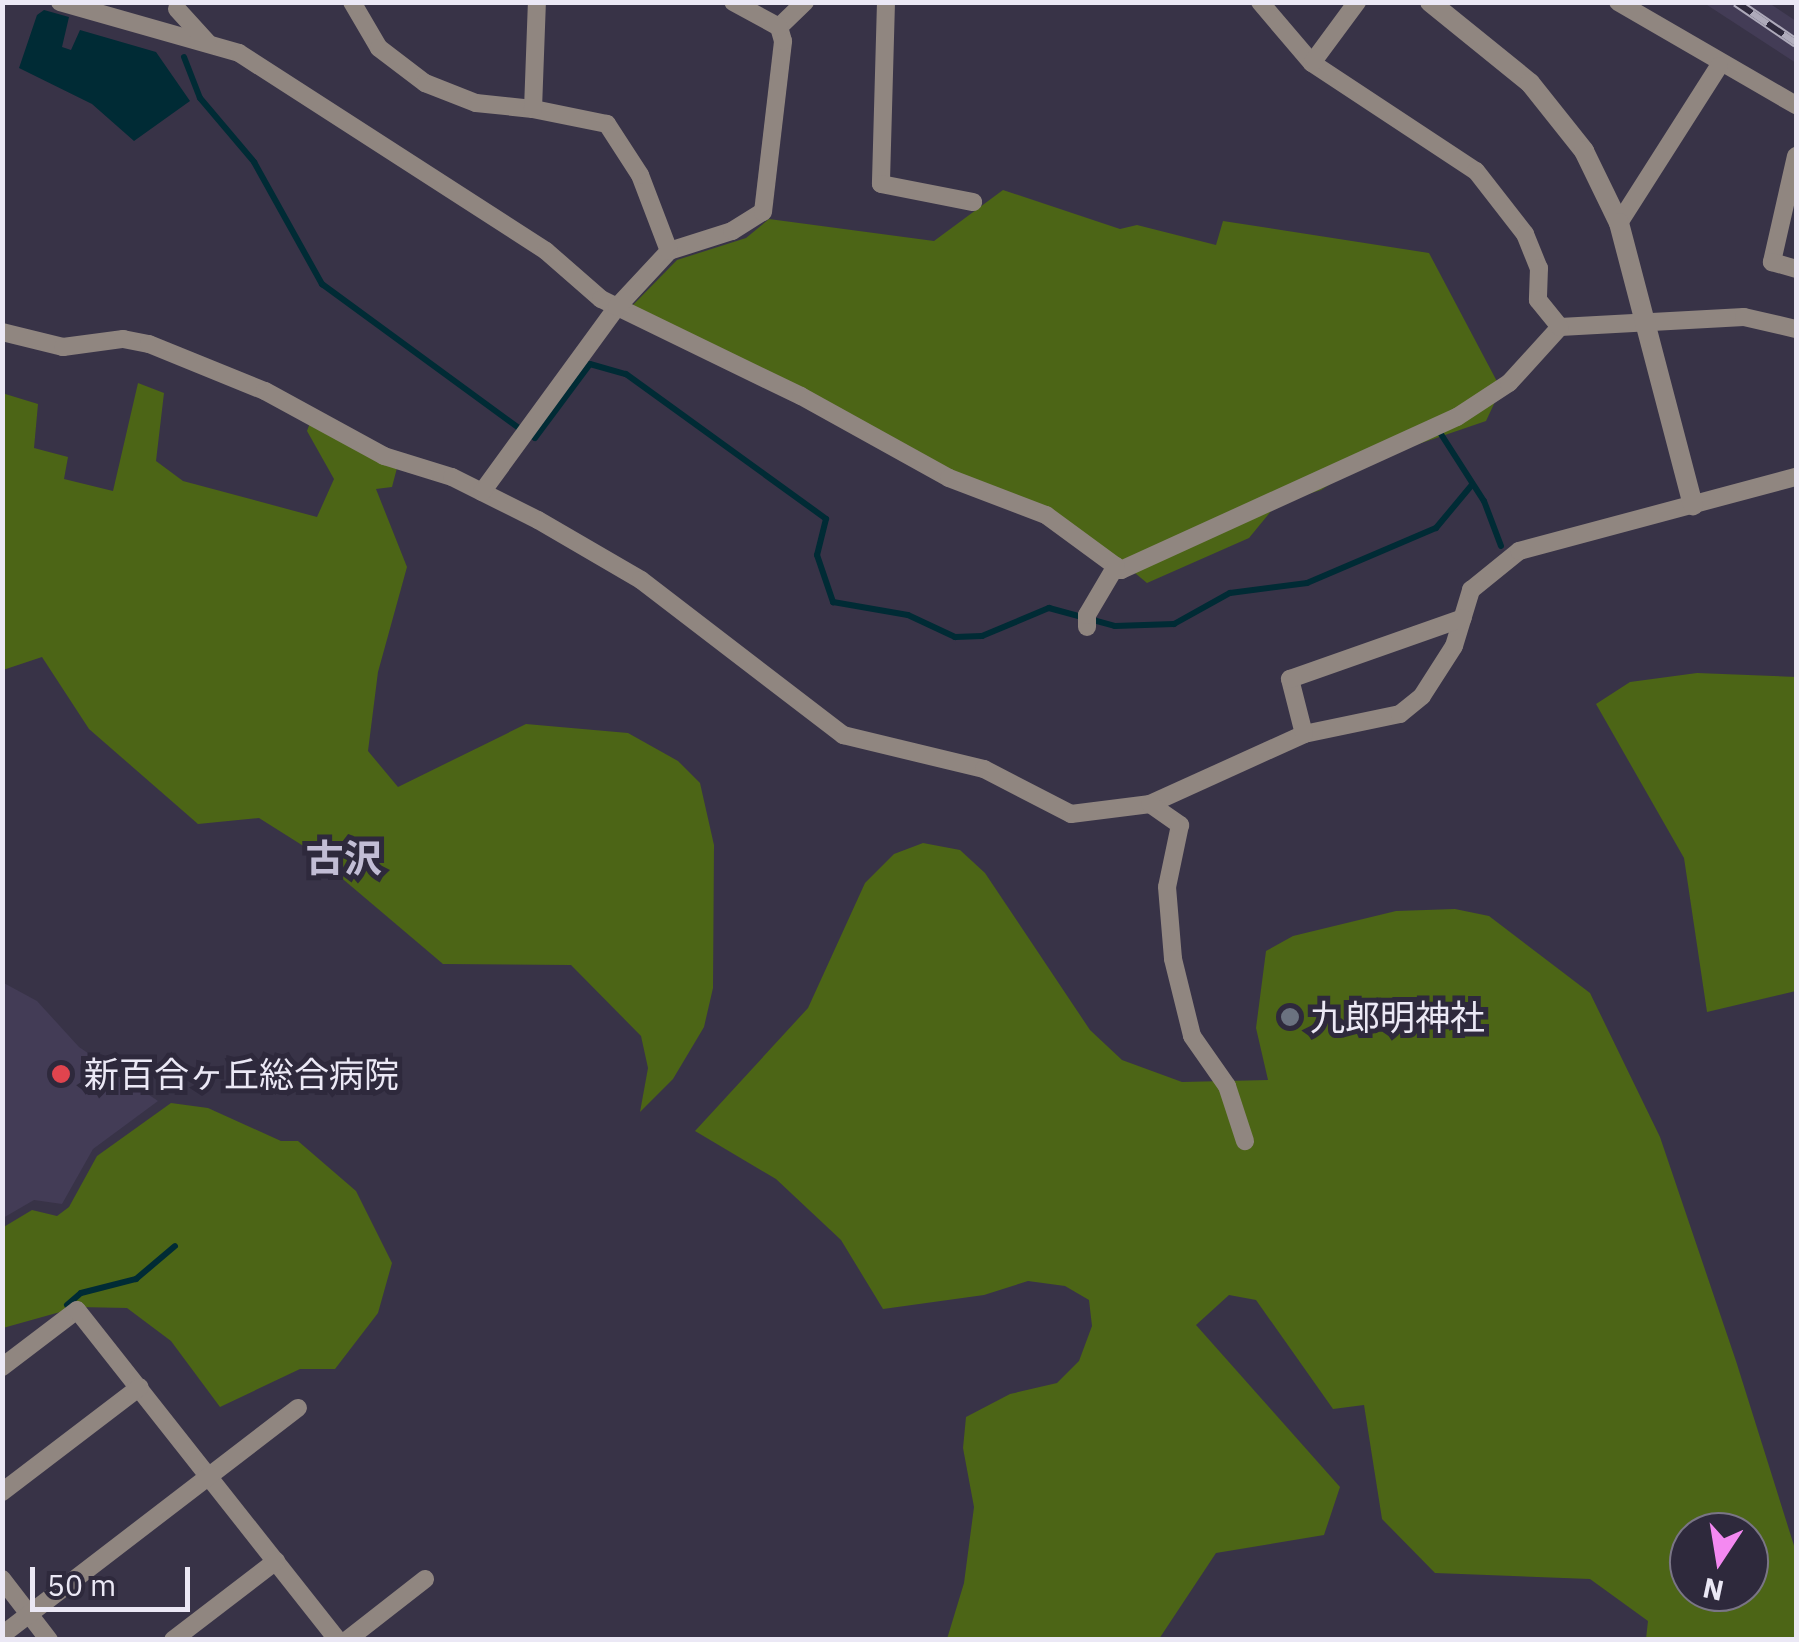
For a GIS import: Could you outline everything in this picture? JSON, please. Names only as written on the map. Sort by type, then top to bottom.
[{"type":"street","points":[[60,2],[238,53],[414,164],[616,307],[801,396],[949,478],[1046,515],[1121,570],[1457,417],[1508,384],[1560,328],[1744,317],[1796,329]]},
{"type":"street","points":[[352,2],[379,48],[424,83],[476,103],[533,109],[607,124],[640,175],[669,250]]},
{"type":"street","points":[[533,109],[537,2]]},
{"type":"street","points":[[482,492],[616,307],[669,250],[732,231],[763,212],[784,40],[778,27],[733,2]]},
{"type":"street","points":[[778,27],[805,2]]},
{"type":"street","points":[[886,2],[881,184],[973,202]]},
{"type":"street","points":[[1260,2],[1312,64],[1476,171],[1525,234],[1539,268],[1538,300],[1560,328]]},
{"type":"street","points":[[1312,64],[1356,2]]},
{"type":"street","points":[[1430,2],[1455,10],[1559,112],[1619,223],[1692,505]]},
{"type":"street","points":[[1618,2],[1718,66],[1796,105]]},
{"type":"street","points":[[177,9],[208,42]]},
{"type":"street","points":[[1619,223],[1718,66]]},
{"type":"street","points":[[1796,156],[1772,262],[1796,269]]},
{"type":"street","points":[[2,332],[48,346],[123,339],[149,344],[319,416],[384,456],[482,492],[686,610],[843,735],[984,769],[1062,812],[1150,804],[1304,734],[1400,714],[1430,684],[1463,618],[1471,590],[1519,551],[1796,477]]},
{"type":"street","points":[[1087,621],[1116,566]]},
{"type":"street","points":[[1304,734],[1290,679],[1463,618]]},
{"type":"street","points":[[1150,804],[1180,825],[1167,888],[1173,959],[1192,1036],[1226,1086],[1245,1141]]},
{"type":"street","points":[[2,1367],[78,1310],[338,1640]]},
{"type":"street","points":[[2,1492],[140,1387]]},
{"type":"street","points":[[2,1635],[209,1472],[298,1408]]},
{"type":"street","points":[[173,1640],[276,1561]]},
{"type":"street","points":[[2,1578],[49,1640]]},
{"type":"street","points":[[347,1640],[424,1579]]},
{"type":"shaded area","points":[[1704,3],[1769,3],[1796,21],[1796,63]]},
{"type":"shaded area","name":"新百合ヶ丘総合病院","points":[[2,982],[37,1001],[79,1047],[158,1101],[93,1149],[62,1204],[34,1200],[3,1218]]},
{"type":"green space","points":[[1003,190],[1120,229],[1137,225],[1216,245],[1223,221],[1429,253],[1501,389],[1486,421],[1363,463],[1321,490],[1277,504],[1249,538],[1147,583],[1123,563],[950,470],[631,307],[677,260],[746,238],[769,219],[934,241]]},
{"type":"green space","points":[[138,383],[164,393],[156,461],[183,481],[317,517],[334,479],[307,431],[311,420],[397,468],[392,487],[376,489],[407,567],[378,672],[368,751],[398,787],[526,724],[628,733],[678,761],[700,783],[714,845],[713,988],[704,1027],[673,1079],[640,1112],[648,1068],[641,1036],[571,965],[443,964],[305,847],[259,818],[198,824],[89,729],[42,657],[3,670],[2,393],[38,404],[34,448],[68,457],[64,479],[113,491]]},
{"type":"green space","points":[[1697,673],[1796,677],[1796,991],[1707,1012],[1684,858],[1596,704],[1630,682]]},
{"type":"green space","points":[[923,843],[960,850],[985,873],[1090,1030],[1122,1060],[1182,1082],[1268,1080],[1256,1028],[1266,951],[1293,936],[1396,911],[1455,909],[1489,916],[1590,993],[1660,1137],[1736,1361],[1796,1552],[1796,1639],[1646,1639],[1648,1621],[1590,1579],[1435,1573],[1382,1519],[1364,1405],[1333,1409],[1256,1300],[1229,1295],[1196,1325],[1340,1487],[1324,1535],[1216,1553],[1159,1639],[947,1639],[964,1583],[974,1507],[963,1448],[966,1417],[1010,1394],[1057,1383],[1079,1361],[1092,1326],[1089,1300],[1065,1286],[1028,1281],[984,1295],[883,1309],[841,1240],[776,1179],[695,1131],[808,1008],[865,883],[894,854]]},
{"type":"green space","points":[[171,1103],[208,1108],[281,1141],[298,1141],[356,1191],[392,1263],[378,1313],[335,1369],[300,1369],[220,1407],[171,1341],[127,1308],[78,1307],[3,1328],[2,1228],[32,1210],[57,1216],[69,1207],[97,1156]]},
{"type":"water","points":[[44,10],[69,17],[62,47],[71,50],[80,30],[156,52],[190,101],[134,141],[92,104],[19,68],[37,15]]},
{"type":"waterway","points":[[184,57],[200,98],[254,162],[322,284],[520,429]]},
{"type":"waterway","points":[[530,434],[535,438],[590,364],[626,374],[826,519],[817,555],[833,602],[908,615],[955,637],[982,636],[1049,608],[1115,626],[1174,624],[1230,593],[1307,583],[1436,528],[1471,486]]},
{"type":"waterway","points":[[1439,431],[1484,501],[1501,546]]},
{"type":"waterway","points":[[67,1305],[81,1293],[136,1279],[175,1246]]},
{"type":"railway","points":[[1736,2],[1796,43]]},
{"type":"place","name":"九郎明神社","points":[[1290,1017]]},
{"type":"place","name":"新百合ヶ丘総合病院","points":[[61,1074]]},
{"type":"district","name":"古沢","points":[[344,858]]}]
